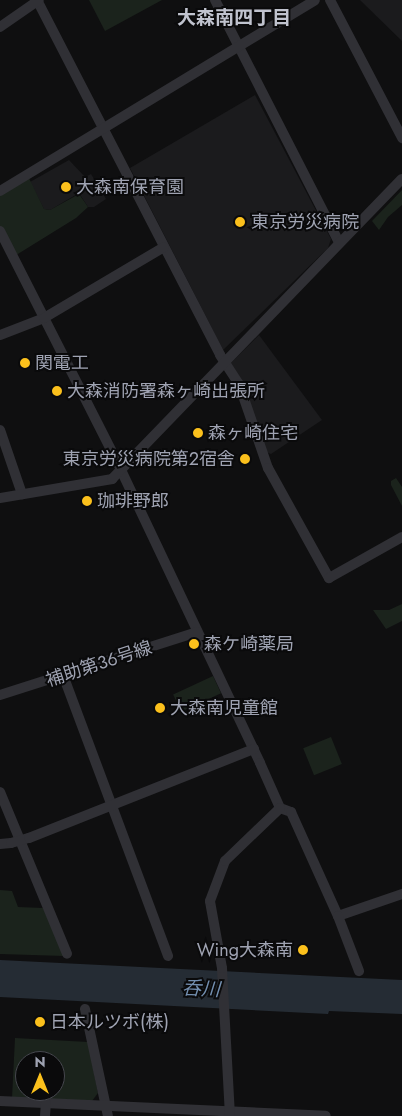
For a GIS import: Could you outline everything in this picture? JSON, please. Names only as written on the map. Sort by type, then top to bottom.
[{"type":"street","points":[[0,28],[38,0],[225,363],[240,384],[268,468],[329,578],[402,537]]},
{"type":"street","points":[[215,0],[339,242]]},
{"type":"street","points":[[0,191],[315,0]]},
{"type":"street","points":[[330,0],[402,138]]},
{"type":"street","points":[[0,498],[112,479],[339,242],[402,179]]},
{"type":"street","points":[[0,231],[120,470],[254,749],[280,808],[291,812],[338,916],[360,971]]},
{"type":"street","points":[[0,335],[44,318],[164,247]]},
{"type":"street","points":[[0,430],[22,494]]},
{"type":"street","name":"補助第36号線","points":[[0,695],[197,632]]},
{"type":"street","points":[[63,675],[168,956]]},
{"type":"street","points":[[0,844],[21,840],[254,749]]},
{"type":"street","points":[[0,792],[67,954]]},
{"type":"street","points":[[230,1114],[222,968],[210,901],[222,864],[280,808]]},
{"type":"street","points":[[338,916],[402,894]]},
{"type":"street","points":[[85,1009],[107,1111]]},
{"type":"street","points":[[0,1101],[46,1103],[107,1111],[326,1116]]},
{"type":"street","points":[[46,1103],[46,1116]]},
{"type":"shaded area","points":[[89,0],[162,0],[105,31]]},
{"type":"shaded area","points":[[360,0],[402,0],[402,41]]},
{"type":"shaded area","name":"東京労災病院","points":[[255,95],[331,239],[328,248],[223,350],[130,168]]},
{"type":"shaded area","name":"大森南保育園","points":[[69,160],[85,177],[91,174],[106,199],[94,207],[88,207],[79,193],[50,210],[44,209],[30,182]]},
{"type":"shaded area","points":[[27,174],[44,209],[50,210],[79,194],[88,207],[76,218],[13,257],[0,231],[0,191]]},
{"type":"shaded area","points":[[402,190],[402,205],[388,217],[379,230],[372,221]]},
{"type":"shaded area","points":[[259,335],[322,420],[271,454],[266,452],[229,365]]},
{"type":"shaded area","points":[[396,478],[402,487],[402,506],[391,485],[391,481]]},
{"type":"shaded area","points":[[402,604],[402,621],[386,629],[373,610],[389,610]]},
{"type":"shaded area","points":[[213,676],[221,693],[181,712],[173,695]]},
{"type":"shaded area","points":[[331,737],[342,764],[314,775],[303,748]]},
{"type":"shaded area","points":[[0,890],[12,891],[18,907],[43,908],[64,956],[0,954]]},
{"type":"shaded area","points":[[15,1038],[88,1042],[98,1093],[92,1101],[65,1100],[65,1051],[15,1051],[15,1098],[12,1098]]},
{"type":"water","name":"呑川","points":[[0,960],[402,980],[402,1014],[329,1011],[328,1014],[0,997]]},
{"type":"place","name":"大森南保育園","points":[[66,187]]},
{"type":"place","name":"東京労災病院","points":[[240,222]]},
{"type":"place","name":"関電工","points":[[25,363]]},
{"type":"place","name":"大森消防署森ヶ崎出張所","points":[[57,391]]},
{"type":"place","name":"森ヶ崎住宅","points":[[198,433]]},
{"type":"place","name":"東京労災病院第2宿舎","points":[[245,459]]},
{"type":"place","name":"珈琲野郎","points":[[87,501]]},
{"type":"place","name":"森ケ崎薬局","points":[[194,644]]},
{"type":"place","name":"大森南児童館","points":[[160,708]]},
{"type":"place","name":"Wing大森南","points":[[303,950]]},
{"type":"place","name":"日本ルツボ(株)","points":[[40,1022]]},
{"type":"district","name":"大森南四丁目","points":[[234,18]]}]
